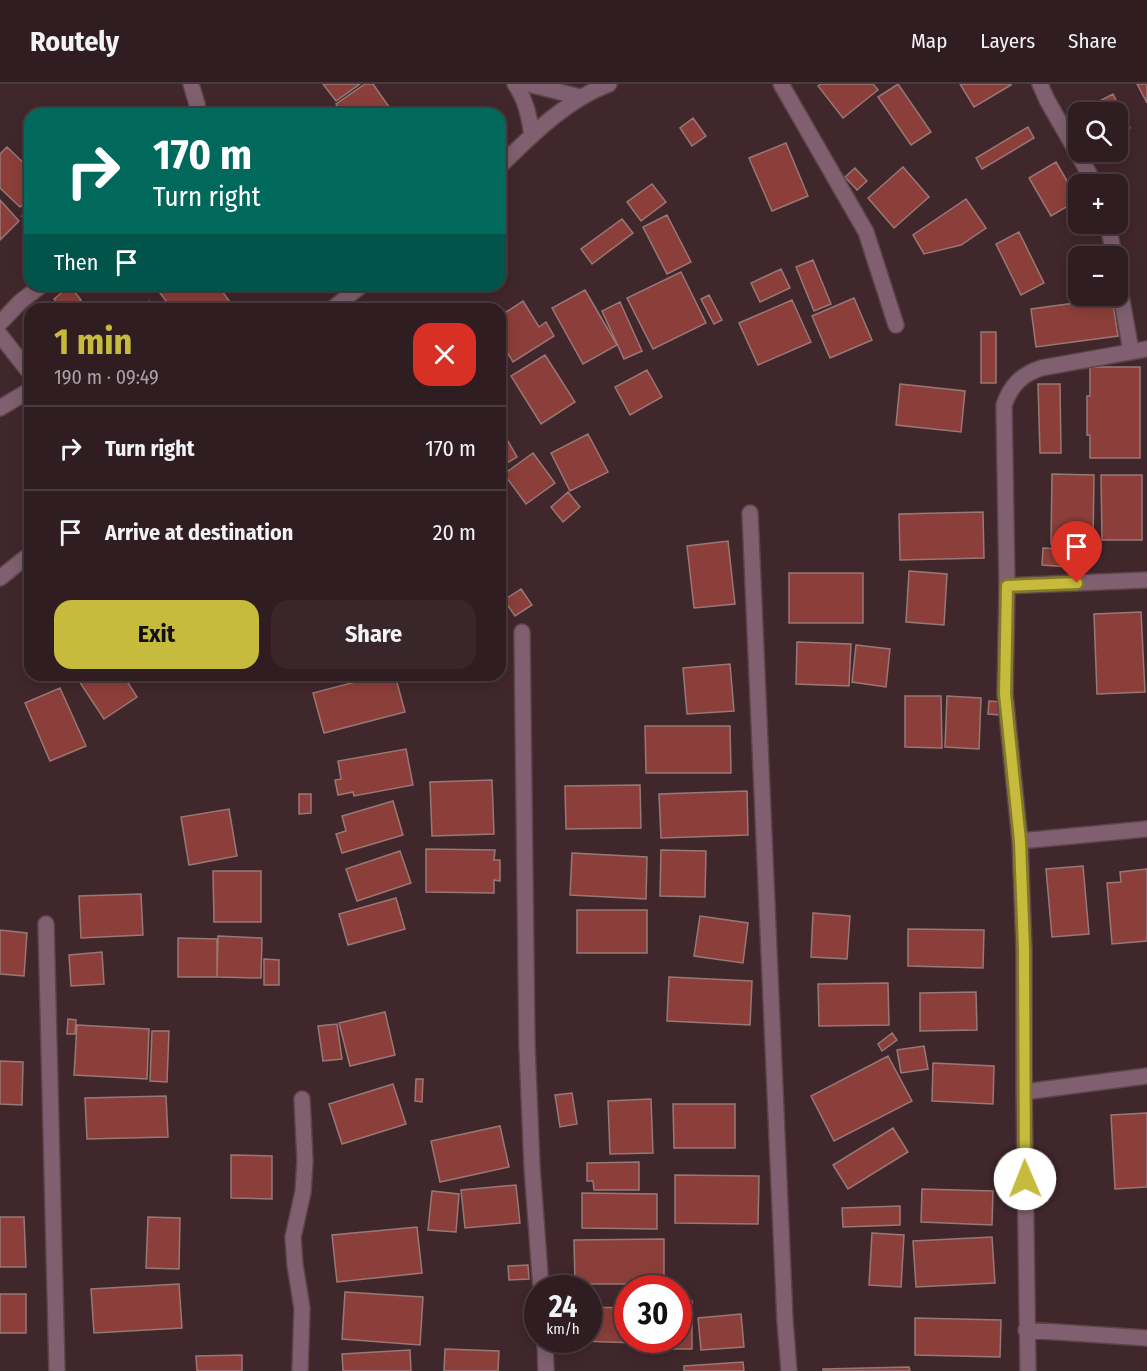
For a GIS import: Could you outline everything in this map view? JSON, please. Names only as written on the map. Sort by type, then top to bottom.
[{"type":"street","points":[[190,84],[197,108]]},
{"type":"street","points":[[514,84],[525,103],[532,135]]},
{"type":"street","points":[[528,84],[580,97]]},
{"type":"street","points":[[506,160],[532,135],[580,97],[609,84]]},
{"type":"street","points":[[781,84],[866,232],[896,325]]},
{"type":"street","points":[[1040,84],[1089,174]]},
{"type":"street","points":[[0,323],[34,291]]},
{"type":"street","points":[[340,303],[354,291]]},
{"type":"street","points":[[1123,306],[1131,351]]},
{"type":"street","points":[[0,335],[24,365]]},
{"type":"street","points":[[1028,1371],[1024,949],[1020,841],[1005,694],[1007,586],[1004,405],[1010,388],[1020,378],[1041,368],[1147,349]]},
{"type":"street","points":[[0,408],[24,394]]},
{"type":"street","points":[[750,513],[789,1371]]},
{"type":"street","points":[[0,578],[24,559]]},
{"type":"street","points":[[1007,586],[1147,579]]},
{"type":"street","points":[[522,632],[527,1046],[532,1167],[540,1275]]},
{"type":"street","points":[[1020,841],[1147,829]]},
{"type":"street","points":[[46,924],[57,1371]]},
{"type":"street","points":[[1024,1092],[1147,1076]]},
{"type":"street","points":[[300,1371],[302,1308],[293,1237],[303,1192],[305,1161],[302,1099]]},
{"type":"street","points":[[1026,1330],[1147,1338]]},
{"type":"street","points":[[545,1353],[546,1371]]},
{"type":"building","points":[[323,84],[360,84],[336,101]]},
{"type":"building","points":[[365,84],[373,84],[390,108],[339,108],[336,104]]},
{"type":"building","points":[[821,84],[873,84],[878,90],[843,118],[818,86]]},
{"type":"building","points":[[898,84],[931,132],[911,145],[878,97]]},
{"type":"building","points":[[960,84],[1011,84],[1011,85],[974,107]]},
{"type":"building","points":[[1137,84],[1147,84],[1147,103]]},
{"type":"building","points":[[1113,94],[1117,102],[1098,102]]},
{"type":"building","points":[[693,118],[706,136],[692,146],[680,128]]},
{"type":"building","points":[[1028,127],[1034,138],[982,169],[976,158]]},
{"type":"building","points":[[786,143],[808,196],[772,211],[749,158]]},
{"type":"building","points":[[7,147],[24,163],[24,204],[20,207],[0,188],[0,154]]},
{"type":"building","points":[[1056,162],[1068,183],[1068,206],[1051,216],[1029,178]]},
{"type":"building","points":[[903,167],[929,197],[894,228],[868,198]]},
{"type":"building","points":[[855,168],[867,181],[857,190],[845,177]]},
{"type":"building","points":[[652,184],[666,202],[641,221],[627,202]]},
{"type":"building","points":[[966,199],[986,228],[961,245],[924,254],[913,235]]},
{"type":"building","points":[[0,200],[19,221],[0,240]]},
{"type":"building","points":[[667,215],[691,262],[667,274],[643,227]]},
{"type":"building","points":[[622,219],[633,233],[592,264],[581,249]]},
{"type":"building","points":[[1019,232],[1044,283],[1021,295],[996,244]]},
{"type":"building","points":[[813,260],[831,304],[814,311],[796,267]]},
{"type":"building","points":[[781,269],[790,288],[760,302],[751,283]]},
{"type":"building","points":[[681,272],[706,323],[653,349],[627,298]]},
{"type":"building","points":[[585,290],[617,345],[583,364],[552,308]]},
{"type":"building","points":[[64,291],[74,291],[81,300],[77,303],[57,303],[54,299]]},
{"type":"building","points":[[158,291],[222,291],[231,303],[168,303]]},
{"type":"building","points":[[709,295],[722,320],[714,324],[701,299]]},
{"type":"building","points":[[854,298],[872,340],[830,358],[812,316]]},
{"type":"building","points":[[792,300],[811,342],[758,365],[739,323]]},
{"type":"building","points":[[523,301],[539,327],[546,322],[554,336],[513,362],[506,350],[506,312]]},
{"type":"building","points":[[620,302],[642,351],[624,359],[602,311]]},
{"type":"building","points":[[1068,304],[1068,306],[1113,306],[1118,336],[1036,347],[1031,309]]},
{"type":"building","points":[[981,332],[996,332],[996,383],[981,383]]},
{"type":"building","points":[[545,355],[575,402],[541,424],[511,376]]},
{"type":"building","points":[[1090,367],[1140,367],[1140,458],[1090,458],[1090,435],[1087,435],[1087,396],[1090,396]]},
{"type":"building","points":[[647,370],[662,397],[630,415],[615,387]]},
{"type":"building","points":[[900,384],[965,391],[961,432],[896,425]]},
{"type":"building","points":[[1038,384],[1060,384],[1061,453],[1040,453]]},
{"type":"building","points":[[588,434],[608,472],[570,491],[551,453]]},
{"type":"building","points":[[506,438],[517,457],[506,463]]},
{"type":"building","points":[[533,453],[555,483],[526,504],[506,477],[506,473]]},
{"type":"building","points":[[1052,474],[1094,475],[1093,545],[1051,544]]},
{"type":"building","points":[[1101,475],[1142,475],[1142,540],[1102,540]]},
{"type":"building","points":[[568,492],[580,507],[563,522],[551,507]]},
{"type":"building","points":[[983,512],[984,558],[900,560],[899,514]]},
{"type":"building","points":[[728,541],[735,604],[694,608],[687,546]]},
{"type":"building","points":[[1043,548],[1084,550],[1082,568],[1042,565]]},
{"type":"building","points":[[909,571],[947,574],[944,625],[906,622]]},
{"type":"building","points":[[789,573],[863,573],[863,623],[789,623]]},
{"type":"building","points":[[521,589],[532,605],[515,616],[506,603],[506,599]]},
{"type":"building","points":[[1141,612],[1145,692],[1097,694],[1094,614]]},
{"type":"building","points":[[797,642],[851,644],[849,686],[796,684]]},
{"type":"building","points":[[856,645],[890,649],[886,687],[852,682]]},
{"type":"building","points":[[730,664],[734,711],[687,714],[683,668]]},
{"type":"building","points":[[79,681],[127,681],[137,697],[104,719]]},
{"type":"building","points":[[359,681],[397,681],[405,712],[324,733],[313,693]]},
{"type":"building","points":[[60,688],[86,746],[50,761],[25,703]]},
{"type":"building","points":[[905,696],[941,696],[942,748],[905,747]]},
{"type":"building","points":[[947,696],[981,698],[979,749],[945,747]]},
{"type":"building","points":[[989,701],[1001,702],[1000,715],[988,714]]},
{"type":"building","points":[[645,726],[730,726],[731,773],[646,773]]},
{"type":"building","points":[[406,749],[413,785],[354,796],[353,792],[338,795],[335,780],[341,779],[338,761]]},
{"type":"building","points":[[492,780],[494,834],[432,836],[430,782]]},
{"type":"building","points":[[640,785],[641,828],[566,829],[565,786]]},
{"type":"building","points":[[747,791],[748,835],[661,838],[659,794]]},
{"type":"building","points":[[299,794],[311,794],[311,813],[299,814]]},
{"type":"building","points":[[393,801],[403,835],[342,853],[336,834],[346,831],[342,816]]},
{"type":"building","points":[[229,809],[237,856],[189,865],[181,817]]},
{"type":"building","points":[[426,849],[495,850],[494,860],[500,860],[500,881],[494,880],[494,893],[426,892]]},
{"type":"building","points":[[661,850],[706,851],[705,897],[660,896]]},
{"type":"building","points":[[400,851],[411,883],[357,901],[346,869]]},
{"type":"building","points":[[572,853],[647,857],[646,899],[570,895]]},
{"type":"building","points":[[1083,866],[1089,934],[1052,937],[1046,869]]},
{"type":"building","points":[[1147,869],[1147,941],[1112,944],[1107,883],[1121,882],[1120,872]]},
{"type":"building","points":[[213,871],[261,871],[261,922],[214,922]]},
{"type":"building","points":[[141,894],[143,935],[81,938],[79,896]]},
{"type":"building","points":[[396,898],[405,929],[348,945],[339,914]]},
{"type":"building","points":[[577,910],[647,910],[647,953],[577,953]]},
{"type":"building","points":[[813,913],[850,916],[847,959],[811,957]]},
{"type":"building","points":[[700,916],[748,923],[743,963],[694,956]]},
{"type":"building","points":[[908,929],[984,930],[983,968],[908,966]]},
{"type":"building","points":[[0,930],[27,933],[24,976],[0,974]]},
{"type":"building","points":[[218,936],[262,938],[261,978],[217,977]]},
{"type":"building","points":[[178,938],[217,939],[217,977],[178,977]]},
{"type":"building","points":[[102,952],[104,984],[71,986],[69,955]]},
{"type":"building","points":[[264,959],[279,960],[279,985],[264,985]]},
{"type":"building","points":[[669,977],[752,981],[750,1025],[667,1021]]},
{"type":"building","points":[[888,983],[889,1025],[819,1026],[818,984]]},
{"type":"building","points":[[976,992],[977,1030],[920,1031],[920,993]]},
{"type":"building","points":[[385,1012],[395,1055],[350,1066],[339,1023]]},
{"type":"building","points":[[68,1019],[76,1020],[75,1034],[67,1034]]},
{"type":"building","points":[[337,1024],[342,1059],[323,1061],[318,1026]]},
{"type":"building","points":[[77,1025],[149,1029],[147,1079],[74,1075]]},
{"type":"building","points":[[152,1031],[169,1031],[167,1082],[150,1081]]},
{"type":"building","points":[[892,1033],[897,1040],[882,1051],[878,1044]]},
{"type":"building","points":[[924,1046],[928,1069],[901,1073],[897,1050]]},
{"type":"building","points":[[888,1056],[912,1101],[834,1141],[811,1096]]},
{"type":"building","points":[[0,1061],[23,1062],[22,1105],[0,1104]]},
{"type":"building","points":[[933,1063],[994,1066],[993,1104],[932,1101]]},
{"type":"building","points":[[416,1079],[423,1079],[422,1102],[415,1101]]},
{"type":"building","points":[[393,1084],[406,1124],[342,1144],[329,1104]]},
{"type":"building","points":[[572,1093],[577,1124],[560,1127],[555,1095]]},
{"type":"building","points":[[166,1096],[168,1137],[87,1139],[85,1098]]},
{"type":"building","points":[[651,1099],[653,1153],[610,1154],[608,1101]]},
{"type":"building","points":[[673,1104],[735,1104],[735,1148],[674,1148]]},
{"type":"building","points":[[1147,1113],[1147,1187],[1115,1189],[1111,1115]]},
{"type":"building","points":[[500,1126],[509,1167],[440,1182],[431,1141]]},
{"type":"building","points":[[893,1128],[908,1152],[848,1189],[833,1165]]},
{"type":"building","points":[[231,1155],[272,1156],[272,1199],[231,1198]]},
{"type":"building","points":[[639,1162],[639,1190],[594,1190],[593,1181],[587,1181],[587,1163]]},
{"type":"building","points":[[675,1175],[759,1176],[758,1224],[675,1223]]},
{"type":"building","points":[[516,1185],[520,1223],[465,1228],[461,1190]]},
{"type":"building","points":[[922,1189],[993,1191],[992,1225],[921,1222]]},
{"type":"building","points":[[432,1191],[459,1194],[456,1232],[428,1230]]},
{"type":"building","points":[[582,1193],[657,1194],[657,1229],[582,1228]]},
{"type":"building","points":[[900,1206],[900,1225],[843,1227],[842,1208]]},
{"type":"building","points":[[0,1217],[24,1217],[26,1267],[0,1267]]},
{"type":"building","points":[[148,1217],[180,1218],[179,1269],[146,1268]]},
{"type":"building","points":[[417,1227],[422,1273],[337,1282],[332,1235]]},
{"type":"building","points":[[872,1233],[904,1235],[901,1287],[869,1285]]},
{"type":"building","points":[[992,1237],[995,1283],[916,1287],[913,1241]]},
{"type":"building","points":[[664,1239],[664,1275],[614,1275],[614,1284],[602,1284],[602,1275],[575,1275],[574,1240]]},
{"type":"building","points":[[528,1265],[529,1275],[524,1275],[524,1279],[509,1280],[508,1266]]},
{"type":"building","points":[[179,1284],[182,1328],[94,1333],[91,1289]]},
{"type":"building","points":[[345,1292],[423,1297],[420,1345],[342,1339]]},
{"type":"building","points":[[0,1294],[26,1294],[26,1333],[0,1333]]},
{"type":"building","points":[[602,1307],[614,1308],[614,1342],[602,1342]]},
{"type":"building","points":[[741,1314],[744,1347],[701,1350],[698,1318]]},
{"type":"building","points":[[915,1318],[1001,1320],[1000,1357],[915,1355]]},
{"type":"building","points":[[445,1349],[499,1351],[498,1371],[444,1371]]},
{"type":"building","points":[[410,1350],[411,1371],[343,1371],[342,1354]]},
{"type":"building","points":[[242,1355],[242,1371],[197,1371],[196,1356]]},
{"type":"building","points":[[743,1362],[744,1371],[684,1371],[684,1366]]},
{"type":"building","points":[[909,1367],[910,1371],[823,1371],[823,1369]]},
{"type":"route","points":[[1025,1179],[1024,949],[1020,841],[1005,694],[1007,586],[1077,583]]}]
